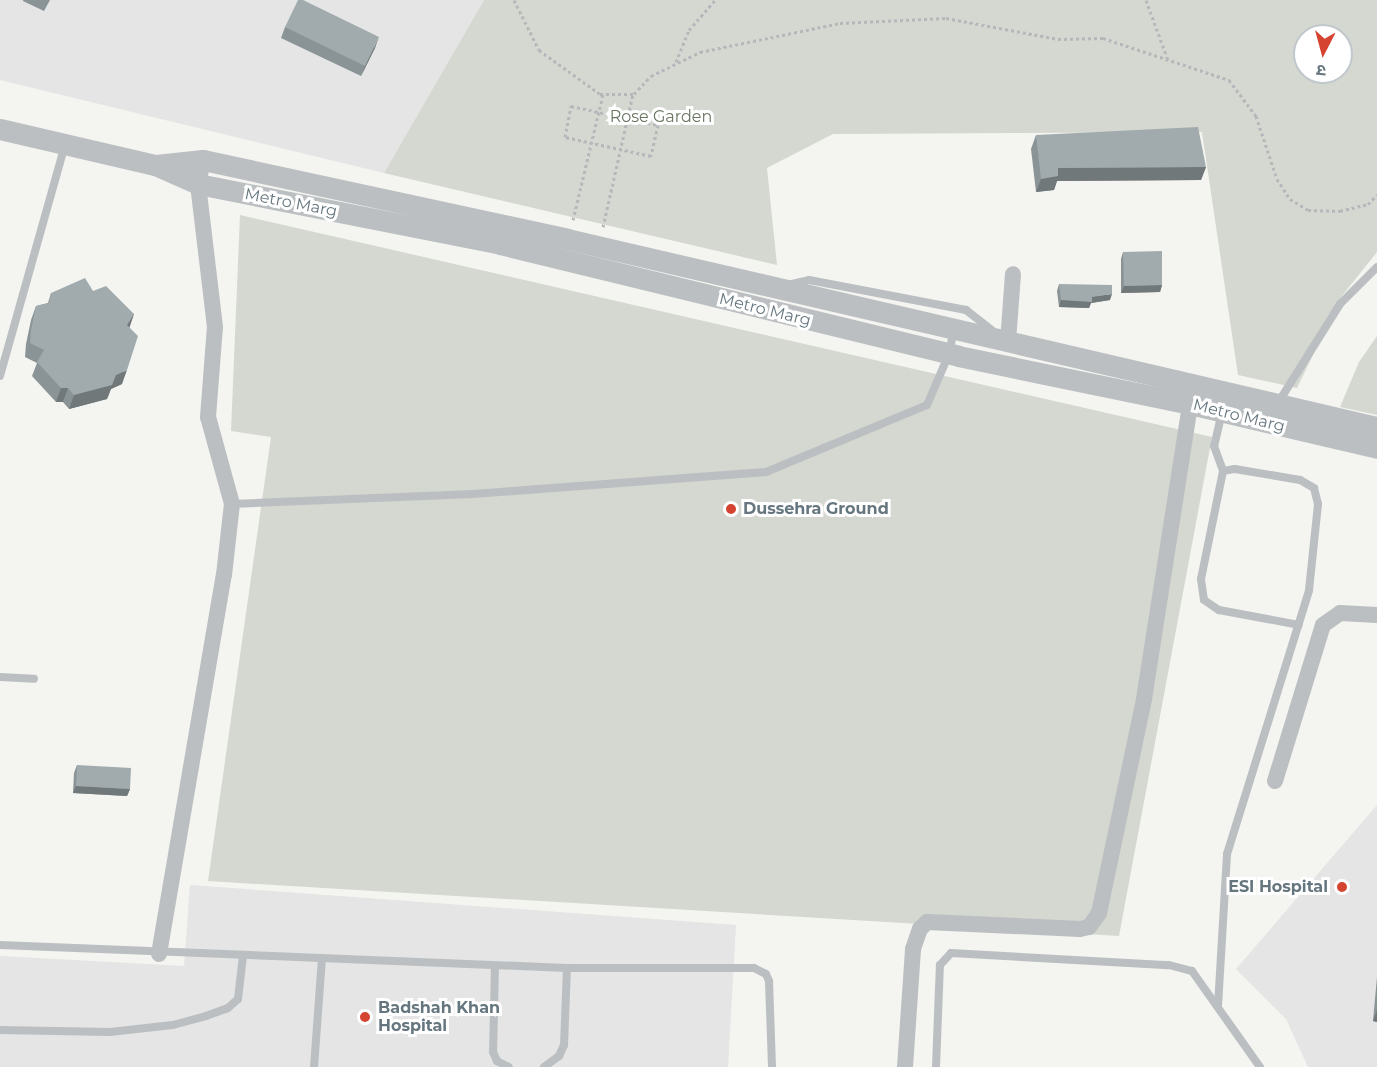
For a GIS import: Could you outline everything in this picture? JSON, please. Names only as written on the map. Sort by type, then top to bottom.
[{"type":"street","name":"Metro Marg","points":[[0,129],[155,165],[198,184],[500,244],[949,354],[1222,412],[1275,414],[1377,427]]},
{"type":"street","name":"Metro Marg","points":[[155,165],[203,160],[599,246],[1008,342],[1275,414],[1377,448]]},
{"type":"street","points":[[159,954],[224,575],[232,504],[210,433],[215,327],[198,184],[203,160]]},
{"type":"street","points":[[1008,342],[1013,274]]},
{"type":"street","points":[[905,1067],[913,949],[920,929],[927,922],[1080,929],[1089,927],[1099,914],[1144,699],[1190,404]]},
{"type":"street","points":[[1275,781],[1323,625],[1340,613],[1377,615]]},
{"type":"lane","points":[[0,376],[65,144]]},
{"type":"lane","points":[[1275,414],[1340,304],[1377,267]]},
{"type":"lane","points":[[778,288],[809,280],[966,310],[1008,342]]},
{"type":"lane","points":[[232,504],[485,493],[766,472],[927,405],[949,354],[954,329]]},
{"type":"lane","points":[[1222,412],[1214,446],[1223,471],[1201,579],[1204,600],[1219,610],[1299,625]]},
{"type":"lane","points":[[1218,1006],[1227,854],[1309,590],[1317,520],[1314,488],[1300,480],[1235,469],[1223,471]]},
{"type":"lane","points":[[0,677],[34,679]]},
{"type":"lane","points":[[0,945],[159,954],[322,958],[495,966],[761,970],[769,981],[772,1067]]},
{"type":"lane","points":[[936,1067],[940,964],[951,953],[1169,965],[1192,971],[1260,1067]]},
{"type":"lane","points":[[0,1030],[110,1032],[173,1025],[206,1016],[228,1008],[238,999],[243,956]]},
{"type":"lane","points":[[314,1067],[322,958]]},
{"type":"lane","points":[[495,966],[493,1052],[497,1061],[509,1067]]},
{"type":"lane","points":[[544,1067],[559,1056],[564,1045],[567,968]]},
{"type":"path","points":[[514,0],[539,50],[603,94],[633,94]]},
{"type":"path","points":[[675,64],[690,30],[715,0]]},
{"type":"path","points":[[1146,0],[1168,60]]},
{"type":"path","points":[[599,246],[633,94],[651,76],[675,64],[735,43],[840,23],[946,18],[1058,39],[1103,38],[1230,80],[1244,96],[1256,116],[1277,179],[1290,199],[1308,210],[1340,211],[1368,204],[1377,195]]},
{"type":"path","points":[[567,239],[603,94]]},
{"type":"path","points":[[571,106],[599,112],[658,125],[651,156],[565,137],[571,106]]},
{"type":"shaded area","points":[[0,0],[484,0],[384,173],[0,80]]},
{"type":"shaded area","name":"ESI Hospital","points":[[1377,805],[1377,1067],[1308,1067],[1286,1019],[1236,969]]},
{"type":"shaded area","name":"Badshah Khan Hospital","points":[[190,885],[736,925],[728,1067],[0,1067],[0,956],[184,966]]},
{"type":"green space","name":"Rose Garden","points":[[484,0],[1377,0],[1377,252],[1341,297],[1297,388],[1238,375],[1202,132],[833,134],[767,168],[777,265],[384,173]]},
{"type":"green space","name":"Dussehra Ground","points":[[240,215],[1212,437],[1119,936],[208,881],[271,437],[231,431]]},
{"type":"green space","points":[[1377,336],[1377,415],[1340,407],[1359,362]]},
{"type":"building","points":[[298,0],[303,0],[379,37],[365,66],[285,27]]},
{"type":"building","points":[[1198,127],[1206,167],[1058,168],[1058,176],[1041,179],[1036,135]]},
{"type":"building","points":[[1162,251],[1162,285],[1124,286],[1123,252]]},
{"type":"building","points":[[85,278],[93,291],[106,286],[134,314],[127,325],[138,336],[127,370],[116,375],[112,385],[74,395],[68,388],[61,388],[37,362],[44,350],[30,343],[31,330],[36,306],[49,303],[51,293]]},
{"type":"building","points":[[1059,284],[1112,285],[1112,294],[1092,297],[1092,302],[1061,300]]},
{"type":"building","points":[[77,765],[131,768],[130,789],[76,786]]},
{"type":"place","name":"Dussehra Ground","points":[[731,509]]},
{"type":"place","name":"ESI Hospital","points":[[1342,887]]},
{"type":"place","name":"Badshah Khan Hospital","points":[[365,1017]]}]
